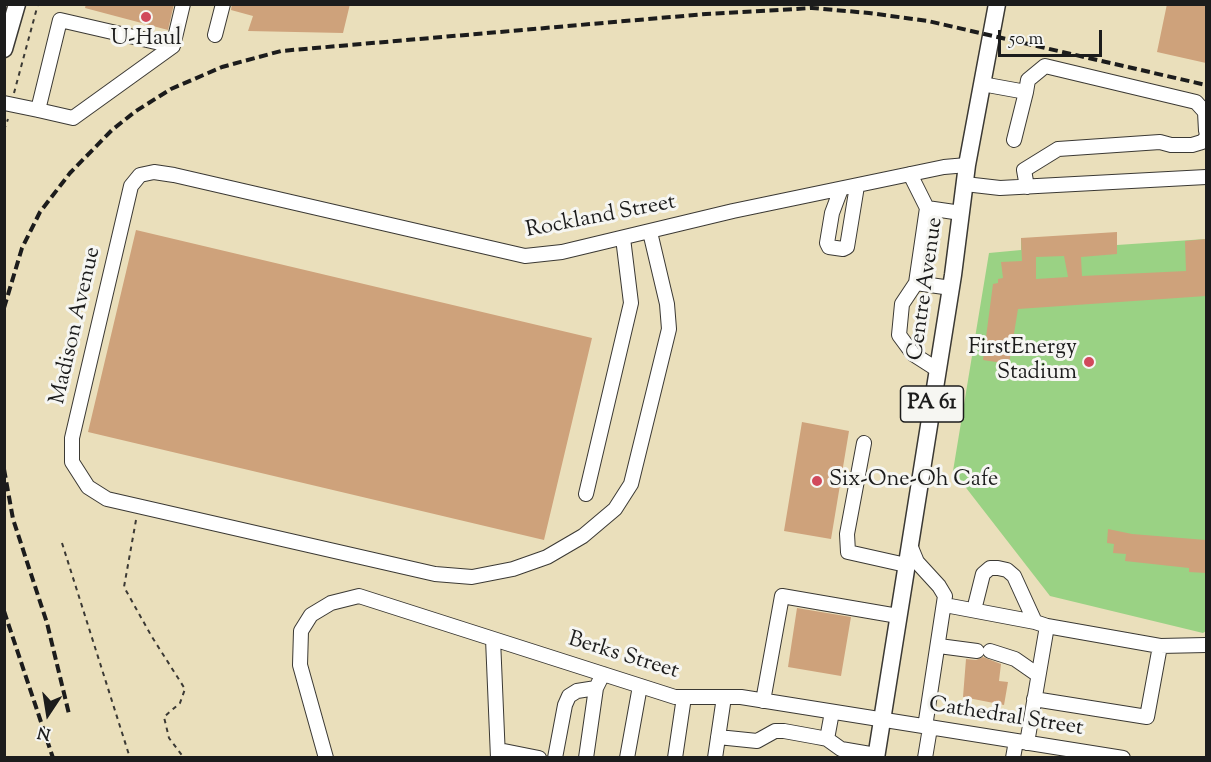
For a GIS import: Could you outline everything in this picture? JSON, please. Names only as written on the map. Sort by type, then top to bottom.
[{"type":"main road","points":[[4,49],[17,4]]},
{"type":"main road","name":"Centre Avenue","points":[[876,756],[951,288],[967,165],[997,4]]},
{"type":"street","points":[[8,104],[73,118],[173,46],[183,4]]},
{"type":"street","points":[[215,35],[223,4]]},
{"type":"street","points":[[38,110],[60,20],[173,46]]},
{"type":"street","points":[[1014,140],[1028,80],[1045,66],[1196,102],[1205,112],[1206,131]]},
{"type":"street","points":[[982,84],[1026,92]]},
{"type":"street","points":[[1027,187],[1024,170],[1058,149],[1160,142],[1171,145],[1192,145],[1206,138]]},
{"type":"street","name":"Rockland Street","points":[[140,175],[154,172],[174,175],[519,255],[562,252],[910,174],[967,165]]},
{"type":"street","points":[[910,174],[927,208],[916,283],[902,304],[899,335],[913,354],[938,370]]},
{"type":"street","name":"Madison Avenue","points":[[138,506],[107,499],[88,487],[72,462],[72,438],[131,186],[140,175]]},
{"type":"street","points":[[965,184],[1000,188],[1206,177]]},
{"type":"street","points":[[841,189],[832,213],[826,243],[829,247],[843,249],[847,247],[857,186]]},
{"type":"street","points":[[927,208],[961,213]]},
{"type":"street","points":[[138,506],[435,574],[472,577],[513,569],[547,557],[583,537],[615,509],[631,484],[669,329],[667,304],[650,232]]},
{"type":"street","points":[[586,494],[631,303],[623,238]]},
{"type":"street","points":[[916,283],[951,288]]},
{"type":"street","points":[[864,443],[847,534],[848,552],[906,565]]},
{"type":"street","points":[[910,545],[917,562],[945,596],[927,727],[925,758]]},
{"type":"street","points":[[974,610],[983,574],[990,568],[998,568],[1007,570],[1014,576],[1041,624],[1034,699],[1022,742],[1013,758]]},
{"type":"street","name":"Berks Street","points":[[326,758],[300,665],[301,631],[311,615],[331,603],[359,596],[675,697],[741,697],[882,720]]},
{"type":"street","points":[[763,701],[782,596],[898,616]]},
{"type":"street","points":[[945,605],[1160,646],[1206,645]]},
{"type":"street","points":[[493,639],[498,754],[539,758]]},
{"type":"street","points":[[939,646],[998,652],[1016,659],[1038,675]]},
{"type":"street","points":[[1034,699],[1147,717],[1160,646]]},
{"type":"street","points":[[586,758],[596,688],[603,674]]},
{"type":"street","points":[[627,758],[640,686]]},
{"type":"street","points":[[555,758],[565,705],[569,696],[596,688]]},
{"type":"street","points":[[675,758],[684,697]]},
{"type":"street","points":[[715,758],[724,697]]},
{"type":"street","points":[[827,739],[832,712]]},
{"type":"street","name":"Cathedral Street","points":[[882,720],[1123,758]]},
{"type":"street","points":[[718,737],[757,741],[775,731],[827,739],[842,749],[876,756]]},
{"type":"path","points":[[4,130],[8,104],[38,4]]},
{"type":"path","points":[[138,506],[124,587],[185,689],[180,703],[164,717],[169,738],[184,758]]},
{"type":"path","points":[[62,543],[129,758]]},
{"type":"green space","name":"FirstEnergy Stadium","points":[[1021,238],[1117,245],[1206,239],[1206,631],[1203,633],[1050,596],[953,471],[989,253],[1021,250]]},
{"type":"building","name":"U-Haul","points":[[86,4],[174,4],[168,30],[85,8]]},
{"type":"building","points":[[232,4],[350,4],[343,33],[248,31],[253,16],[231,10]]},
{"type":"building","points":[[1167,4],[1206,4],[1206,63],[1157,52]]},
{"type":"building","points":[[136,230],[592,338],[544,540],[88,432]]},
{"type":"building","points":[[1117,232],[1117,254],[1081,257],[1082,276],[1186,271],[1185,241],[1206,239],[1206,296],[1018,309],[1009,364],[983,360],[993,284],[1003,278],[1001,262],[1022,261],[1021,238]],"holes":[[[1064,256],[1068,277],[1036,279],[1036,257]]]},
{"type":"building","name":"Six-One-Oh Cafe","points":[[802,422],[849,431],[831,539],[784,531]]},
{"type":"building","points":[[1108,529],[1132,534],[1206,540],[1206,573],[1189,572],[1189,568],[1125,561],[1126,554],[1113,553],[1114,544],[1107,543]]},
{"type":"building","points":[[797,608],[851,617],[841,676],[788,667]]},
{"type":"building","points":[[983,657],[1001,664],[999,681],[1008,682],[1004,705],[963,697],[966,659],[976,660]]},
{"type":"railway","points":[[4,308],[22,248],[40,212],[70,173],[112,130],[136,111],[171,89],[222,67],[281,51],[706,14],[812,8],[928,21],[1206,85]]},
{"type":"railway","points":[[4,469],[13,519],[47,623],[69,714]]},
{"type":"railway","points":[[4,611],[53,758]]},
{"type":"place","name":"U-Haul","points":[[146,17]]},
{"type":"place","name":"FirstEnergy Stadium","points":[[1089,362]]},
{"type":"place","name":"Six-One-Oh Cafe","points":[[817,481]]}]
